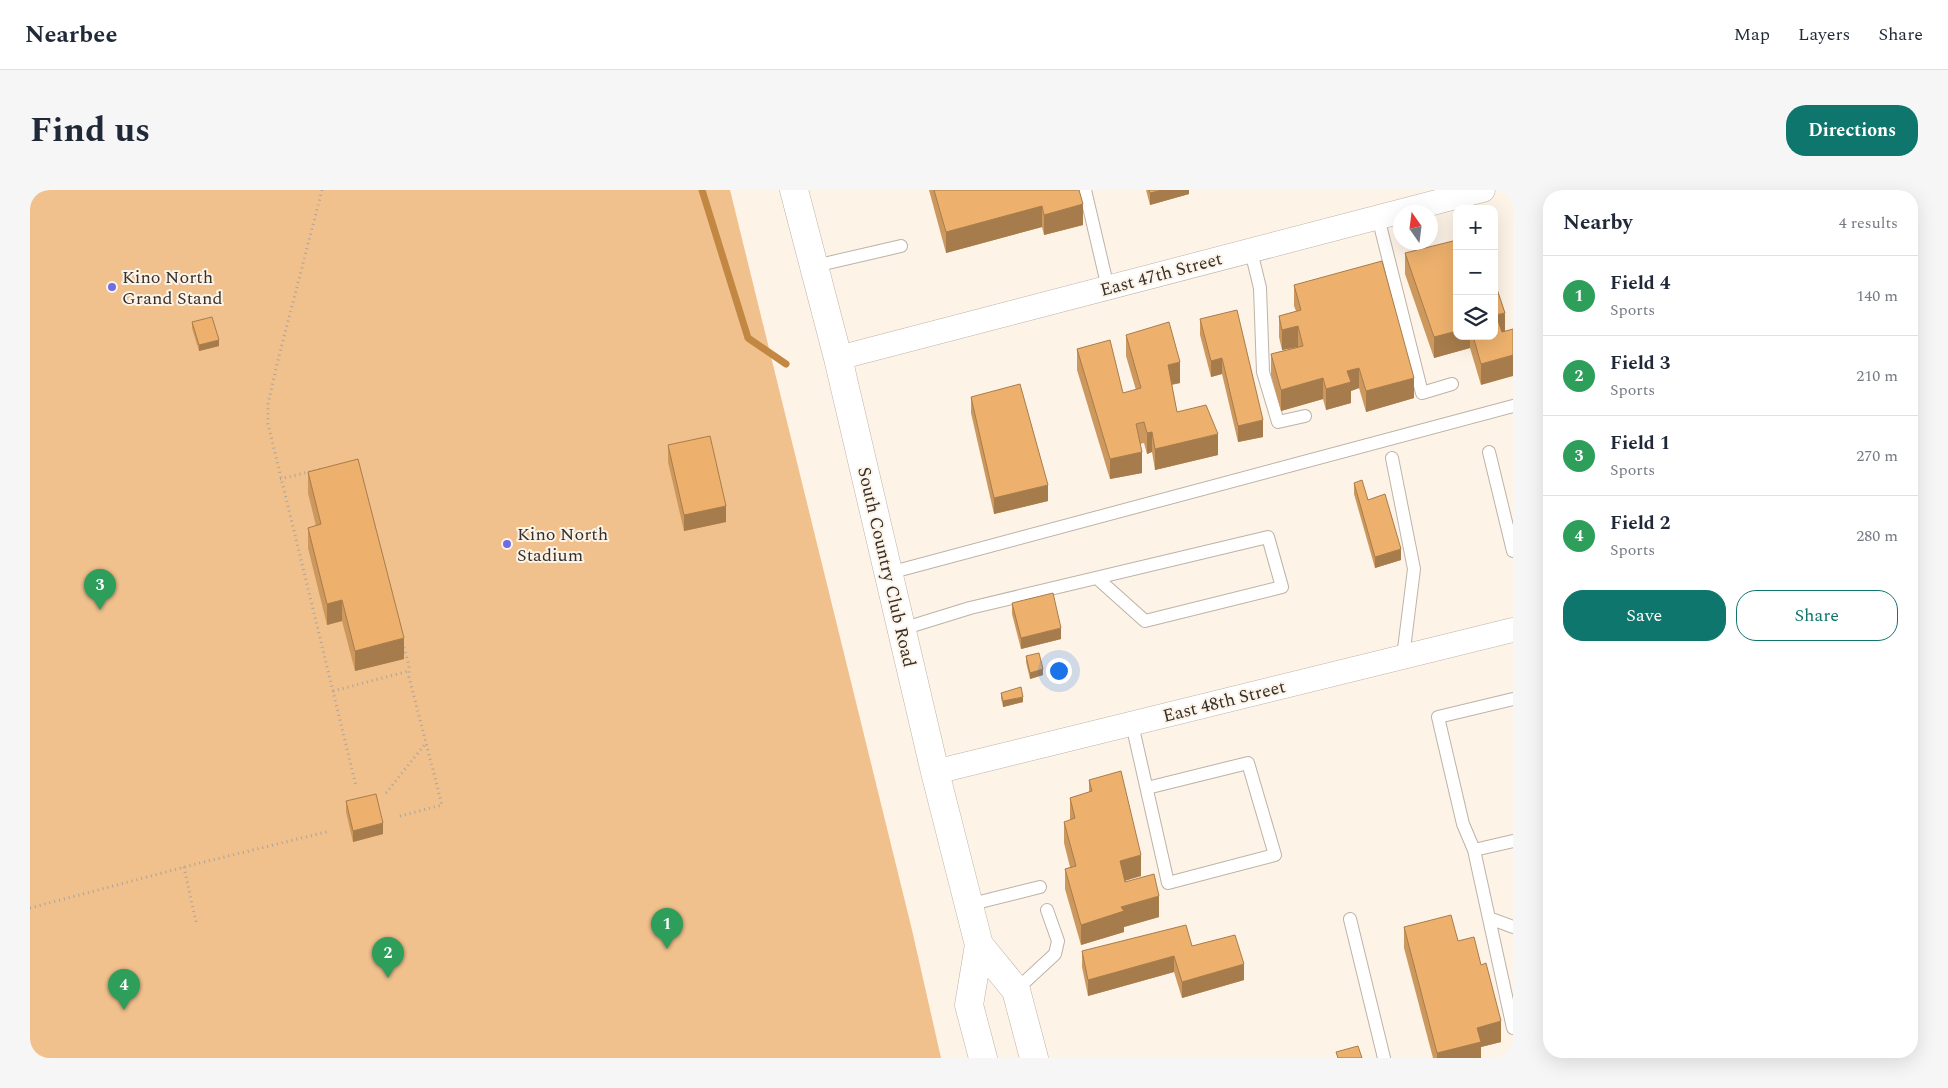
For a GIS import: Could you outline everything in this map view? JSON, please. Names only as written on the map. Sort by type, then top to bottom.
[{"type":"street","name":"South Country Club Road","points":[[797,190],[978,945],[969,1005],[983,1058]]},
{"type":"street","name":"East 47th Street","points":[[838,358],[1483,190]]},
{"type":"street","name":"East 48th Street","points":[[935,772],[1513,630]]},
{"type":"street","name":"South Country Club Road","points":[[978,945],[1016,990],[1034,1058]]},
{"type":"lane","points":[[1085,190],[1108,288]]},
{"type":"lane","points":[[1378,217],[1422,393],[1452,384]]},
{"type":"lane","points":[[815,266],[901,246]]},
{"type":"lane","points":[[1251,251],[1260,288],[1264,372],[1278,422],[1305,416]]},
{"type":"lane","points":[[889,573],[1513,406]]},
{"type":"lane","points":[[1489,452],[1513,551]]},
{"type":"lane","points":[[1392,458],[1414,569],[1403,657]]},
{"type":"lane","points":[[902,629],[970,608],[1268,537],[1282,587],[1145,621],[1096,578]]},
{"type":"lane","points":[[1513,699],[1438,717],[1463,824],[1474,850],[1513,1028]]},
{"type":"lane","points":[[1132,724],[1146,788],[1168,883],[1275,855],[1248,764],[1146,788]]},
{"type":"lane","points":[[1474,850],[1513,840]]},
{"type":"lane","points":[[968,905],[1040,887]]},
{"type":"lane","points":[[1016,990],[1055,954],[1058,941],[1047,910]]},
{"type":"lane","points":[[1350,918],[1384,1058]]},
{"type":"lane","points":[[1489,918],[1513,927]]},
{"type":"path","points":[[322,190],[268,404],[268,424],[356,786]]},
{"type":"path","points":[[280,478],[327,467]]},
{"type":"path","points":[[400,816],[442,806],[409,677],[402,638]]},
{"type":"path","points":[[333,691],[409,671]]},
{"type":"path","points":[[386,793],[426,743]]},
{"type":"path","points":[[30,908],[330,831]]},
{"type":"path","points":[[184,868],[196,922]]},
{"type":"shaded area","points":[[30,190],[730,190],[912,930],[941,1058],[30,1058]]},
{"type":"building","points":[[934,190],[1079,190],[1083,204],[1044,215],[1042,206],[946,232]]},
{"type":"building","points":[[1149,190],[1162,190],[1150,193]]},
{"type":"building","points":[[1453,241],[1453,332],[1434,337],[1405,253],[1417,250],[1438,250],[1438,245]]},
{"type":"building","points":[[1382,261],[1414,378],[1366,391],[1359,368],[1347,371],[1351,382],[1326,389],[1323,378],[1281,390],[1271,354],[1303,346],[1298,326],[1282,330],[1279,316],[1301,310],[1294,285]]},
{"type":"building","points":[[1498,292],[1505,313],[1498,315]]},
{"type":"building","points":[[1237,310],[1263,420],[1238,426],[1222,358],[1211,361],[1200,319]]},
{"type":"building","points":[[212,317],[219,340],[199,345],[192,322]]},
{"type":"building","points":[[1498,321],[1502,332],[1513,329],[1513,355],[1481,364],[1474,340],[1498,340]]},
{"type":"building","points":[[1169,322],[1180,362],[1168,365],[1177,412],[1206,405],[1218,434],[1155,449],[1152,432],[1147,433],[1144,422],[1136,424],[1142,452],[1110,459],[1077,349],[1110,340],[1123,393],[1141,388],[1126,335]]},
{"type":"building","points":[[1020,384],[1048,485],[994,498],[971,397]]},
{"type":"building","points":[[710,436],[726,506],[684,515],[668,445]]},
{"type":"building","points":[[358,459],[404,638],[355,651],[342,600],[327,604],[308,528],[321,524],[308,472]]},
{"type":"building","points":[[1362,480],[1368,500],[1385,494],[1401,549],[1375,557],[1354,483]]},
{"type":"building","points":[[1053,593],[1061,628],[1021,638],[1012,603]]},
{"type":"building","points":[[1039,653],[1043,669],[1030,673],[1026,656]]},
{"type":"building","points":[[1021,687],[1023,697],[1003,701],[1001,693]]},
{"type":"building","points":[[1121,771],[1141,855],[1120,861],[1125,882],[1154,874],[1159,896],[1121,907],[1124,911],[1081,925],[1065,869],[1076,866],[1064,822],[1075,818],[1070,798],[1092,791],[1089,780]]},
{"type":"building","points":[[376,794],[383,823],[353,831],[346,801]]},
{"type":"building","points":[[1451,915],[1458,941],[1474,937],[1481,965],[1486,963],[1501,1021],[1477,1028],[1481,1042],[1437,1053],[1404,927]]},
{"type":"building","points":[[1186,925],[1192,946],[1235,935],[1244,964],[1182,982],[1174,956],[1088,980],[1082,951]]},
{"type":"building","points":[[1358,1046],[1362,1058],[1338,1058],[1336,1052]]},
{"type":"waterway","points":[[702,190],[748,338],[786,364]]},
{"type":"place","name":"Kino North Grand Stand","points":[[112,287]]},
{"type":"place","name":"Kino North Stadium","points":[[507,544]]},
{"type":"place","name":"Field 1","points":[[100,610]]},
{"type":"place","name":"Field 4","points":[[667,949]]},
{"type":"place","name":"Field 3","points":[[388,978]]},
{"type":"place","name":"Field 2","points":[[124,1010]]}]
